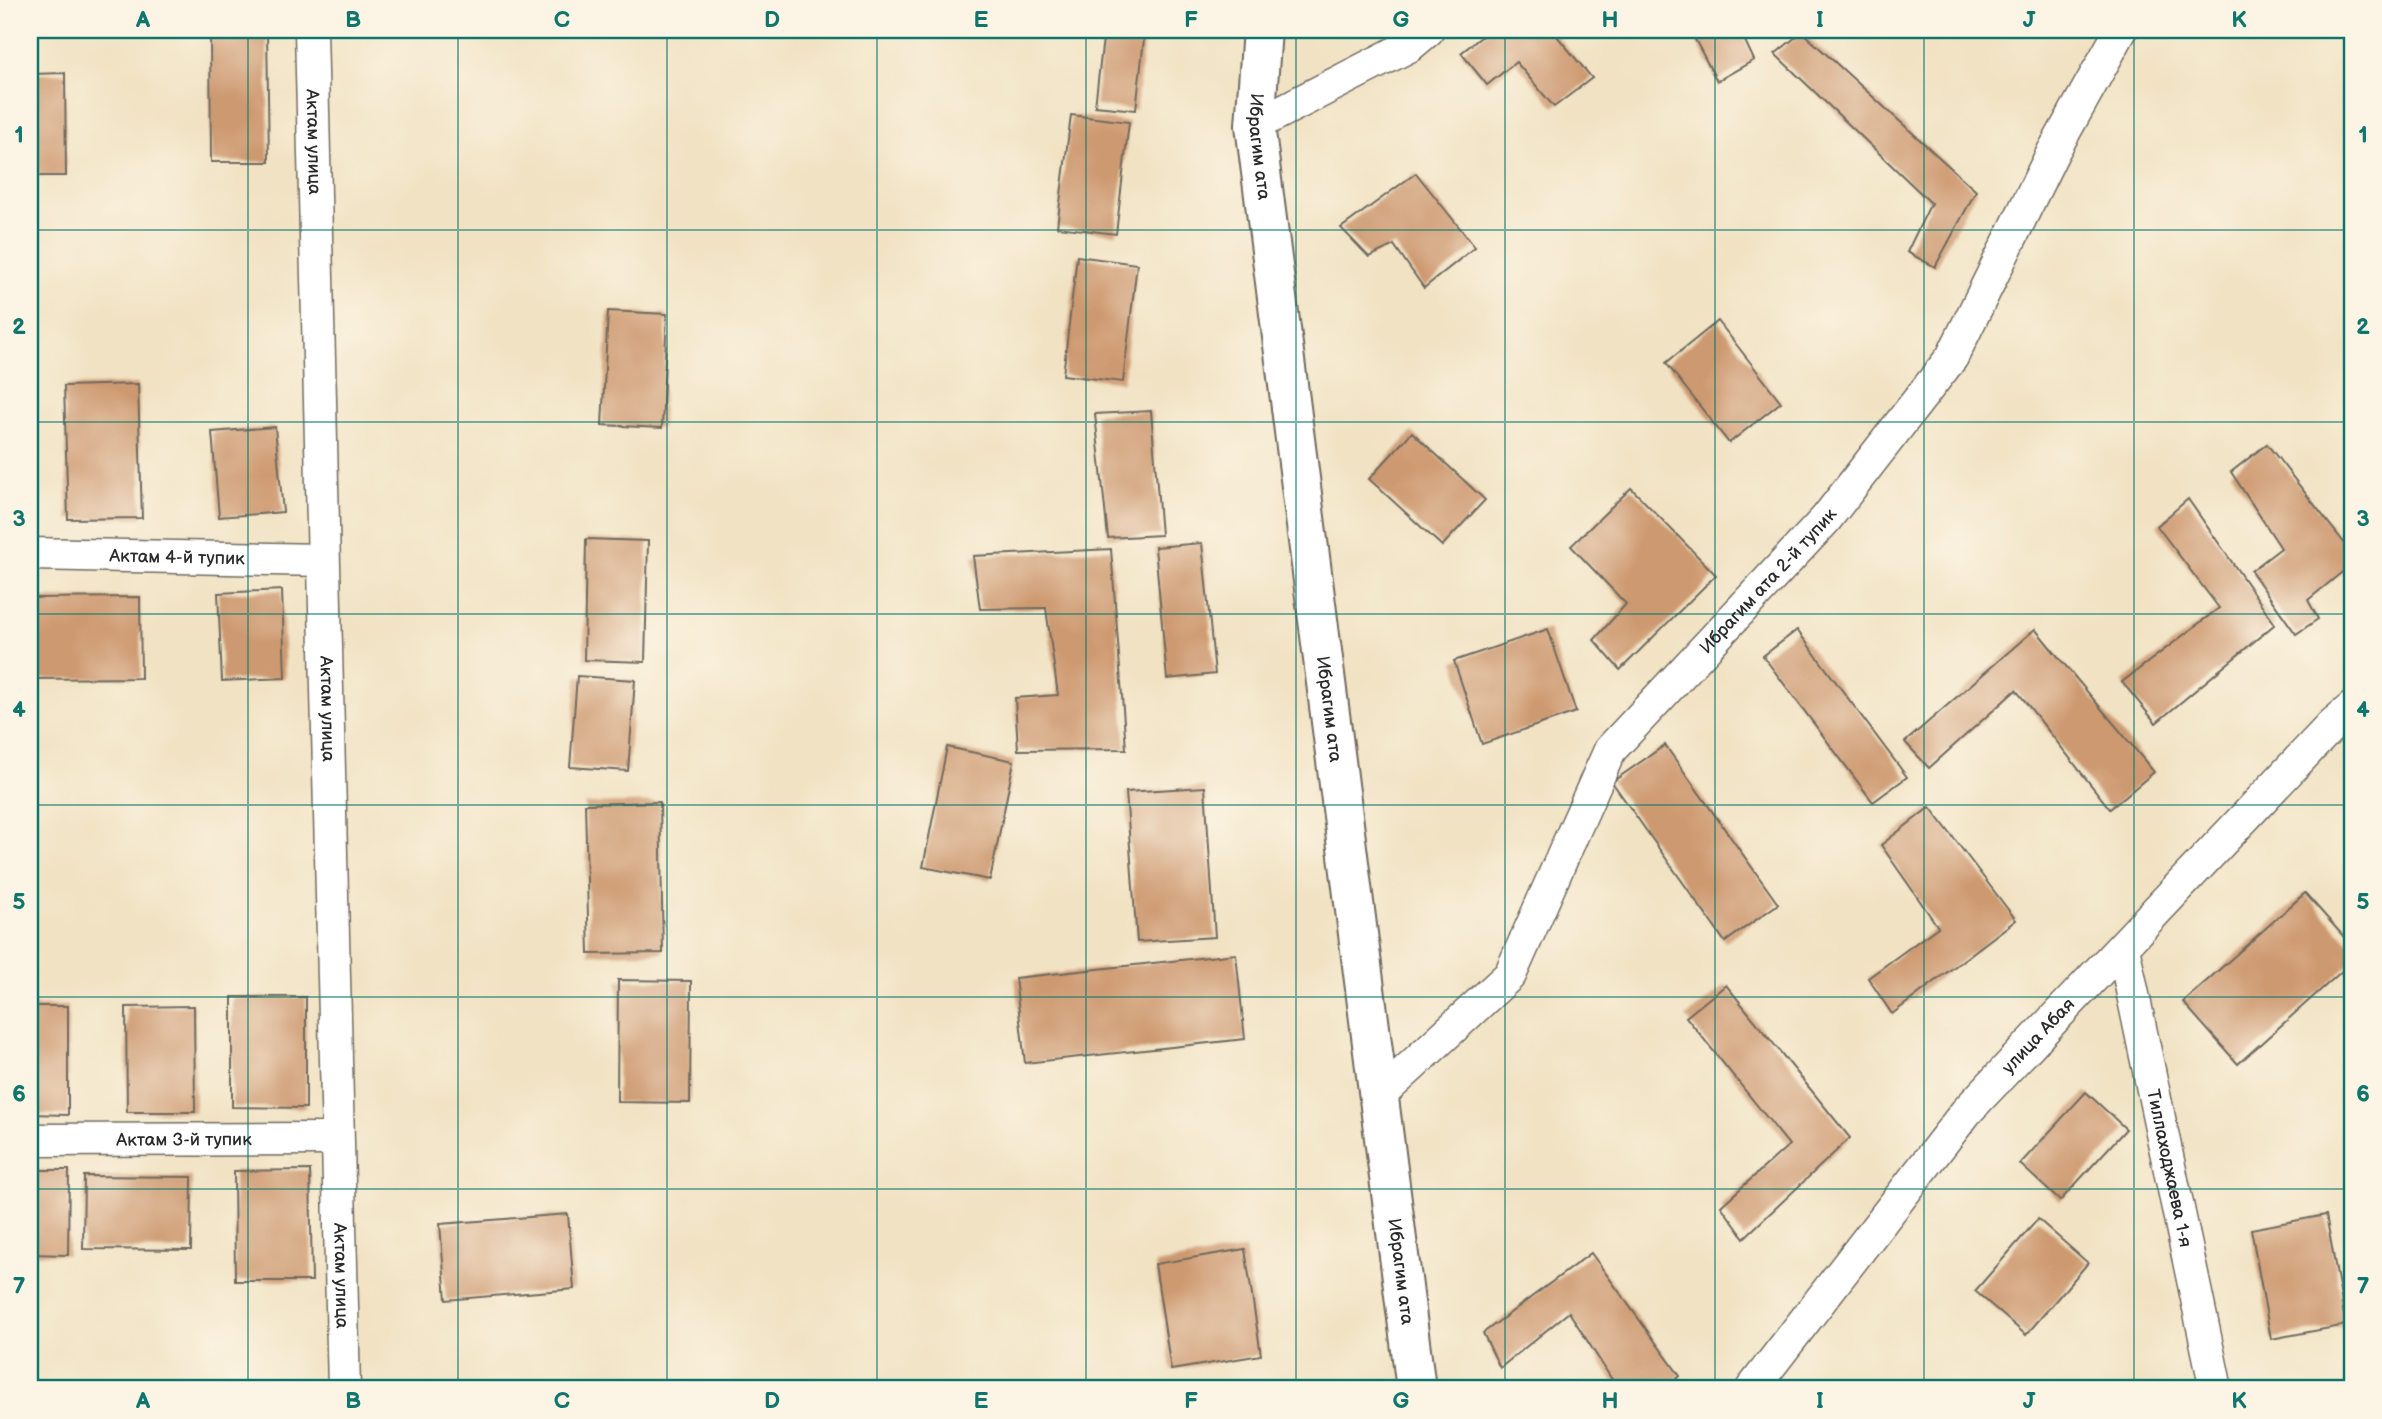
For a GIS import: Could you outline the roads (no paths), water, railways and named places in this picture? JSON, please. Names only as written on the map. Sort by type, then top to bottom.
[{"type":"street","name":"Актам улица","points":[[311,30],[344,1389]]},
{"type":"street","name":"Ибрагим ата","points":[[1262,30],[1255,125],[1416,1389]]},
{"type":"street","points":[[1255,125],[1409,47],[1428,30]]},
{"type":"street","name":"Ибрагим ата 2-й тупик","points":[[1379,1096],[1510,975],[1610,750],[1826,519],[1952,357],[2053,152],[2120,30]]},
{"type":"street","name":"Актам 4-й тупик","points":[[30,554],[323,560]]},
{"type":"street","name":"улица Абая","points":[[1752,1389],[1966,1112],[2323,735],[2352,708]]},
{"type":"street","name":"Тиллаходжаева 1-я","points":[[2123,947],[2216,1389]]},
{"type":"street","name":"Актам 3-й тупик","points":[[30,1140],[337,1139]]}]
